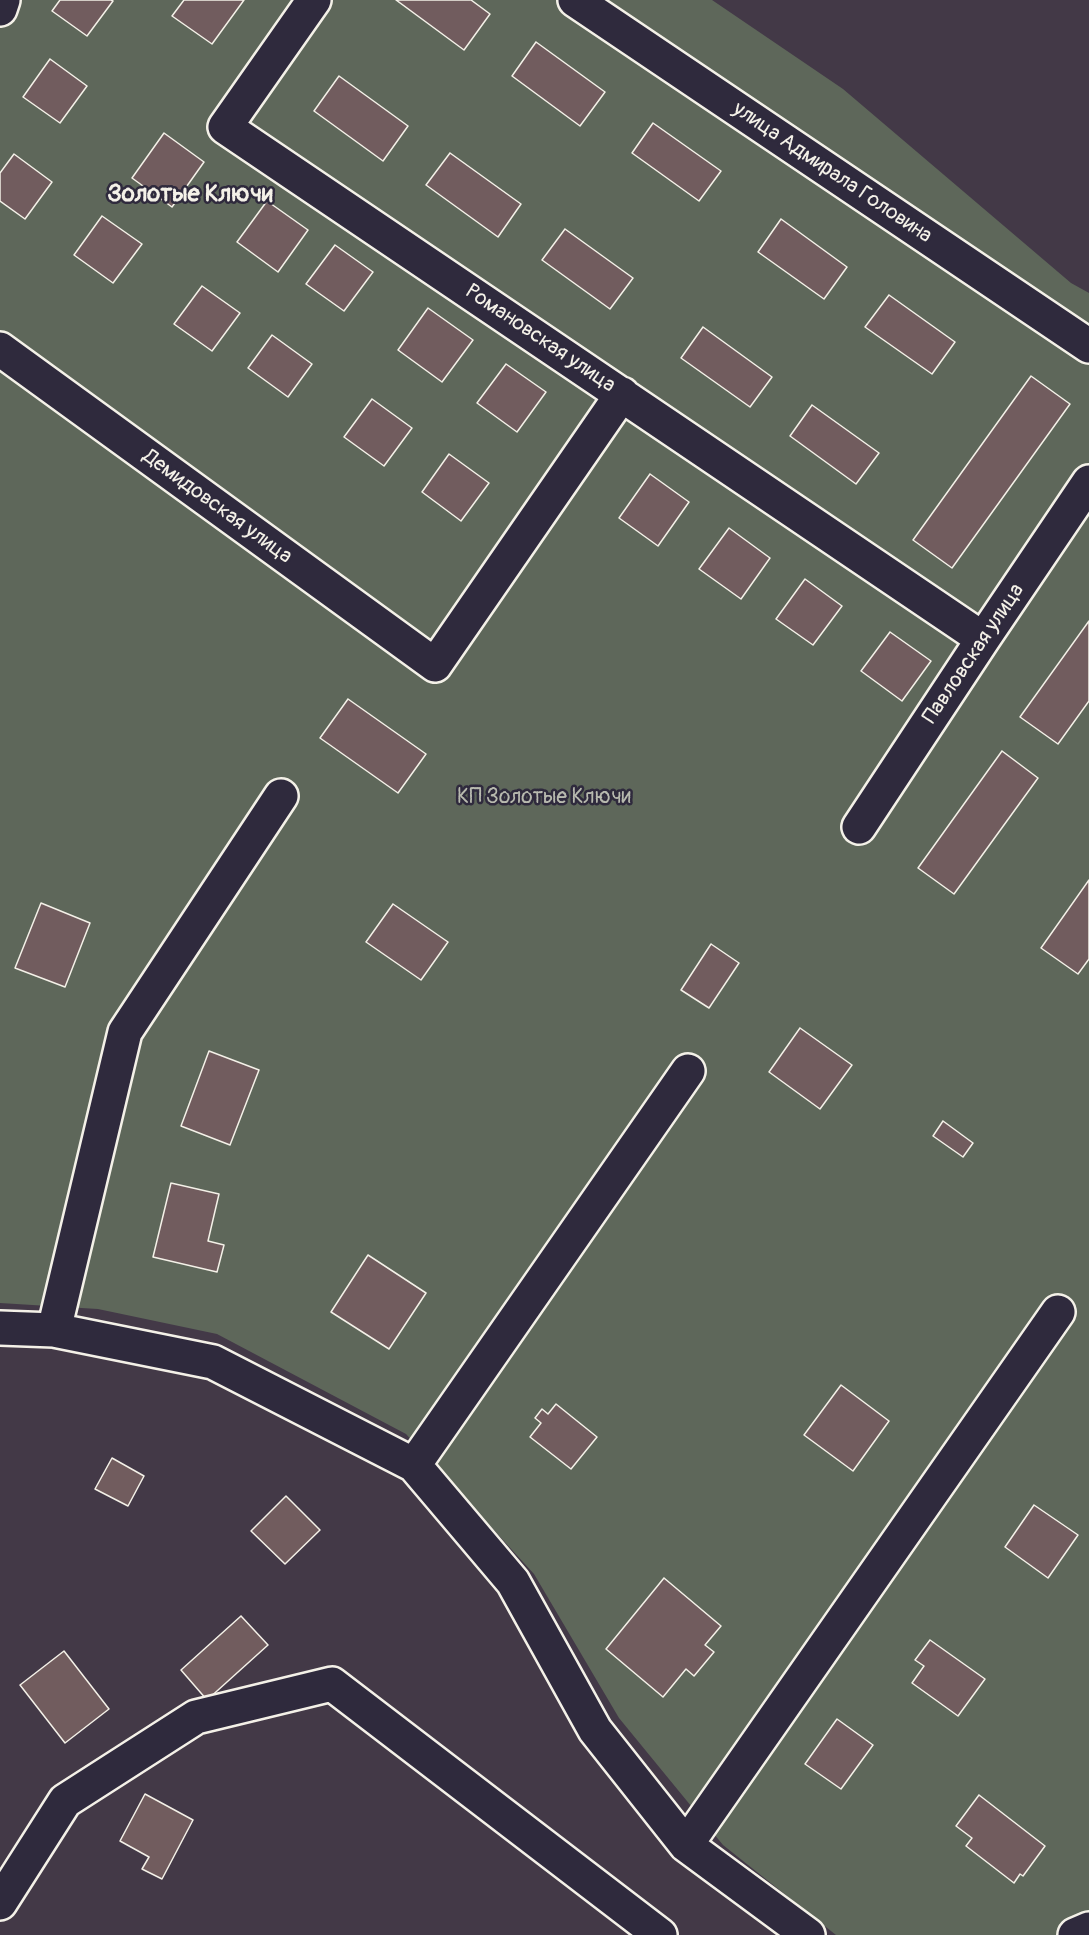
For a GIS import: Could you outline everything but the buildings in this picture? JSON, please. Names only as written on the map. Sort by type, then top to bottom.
[{"type":"street","points":[[0,9],[3,0]]},
{"type":"street","name":"Романовская улица","points":[[314,0],[225,127],[983,639]]},
{"type":"street","name":"улица Адмирала Головина","points":[[575,0],[1089,346]]},
{"type":"street","name":"Демидовская улица","points":[[0,349],[435,665],[622,394]]},
{"type":"street","name":"Павловская улица","points":[[860,827],[1089,482]]},
{"type":"street","points":[[54,1330],[125,1032],[281,796]]},
{"type":"street","points":[[414,1465],[688,1071]]},
{"type":"street","points":[[686,1845],[1058,1312]]},
{"type":"street","points":[[0,1328],[54,1330],[213,1362],[414,1465],[513,1582],[595,1730],[686,1845],[808,1935]]},
{"type":"street","points":[[0,1903],[64,1801],[196,1717],[332,1684],[660,1935]]},
{"type":"street","points":[[1075,1935],[1089,1929]]},
{"type":"green space","name":"КП Золотые Ключи","points":[[0,0],[712,0],[843,89],[1071,283],[1089,293],[1089,1935],[836,1935],[723,1845],[619,1718],[534,1574],[406,1434],[217,1334],[98,1309],[0,1303]]},
{"type":"district","name":"Золотые Ключи","points":[[190,195]]}]
